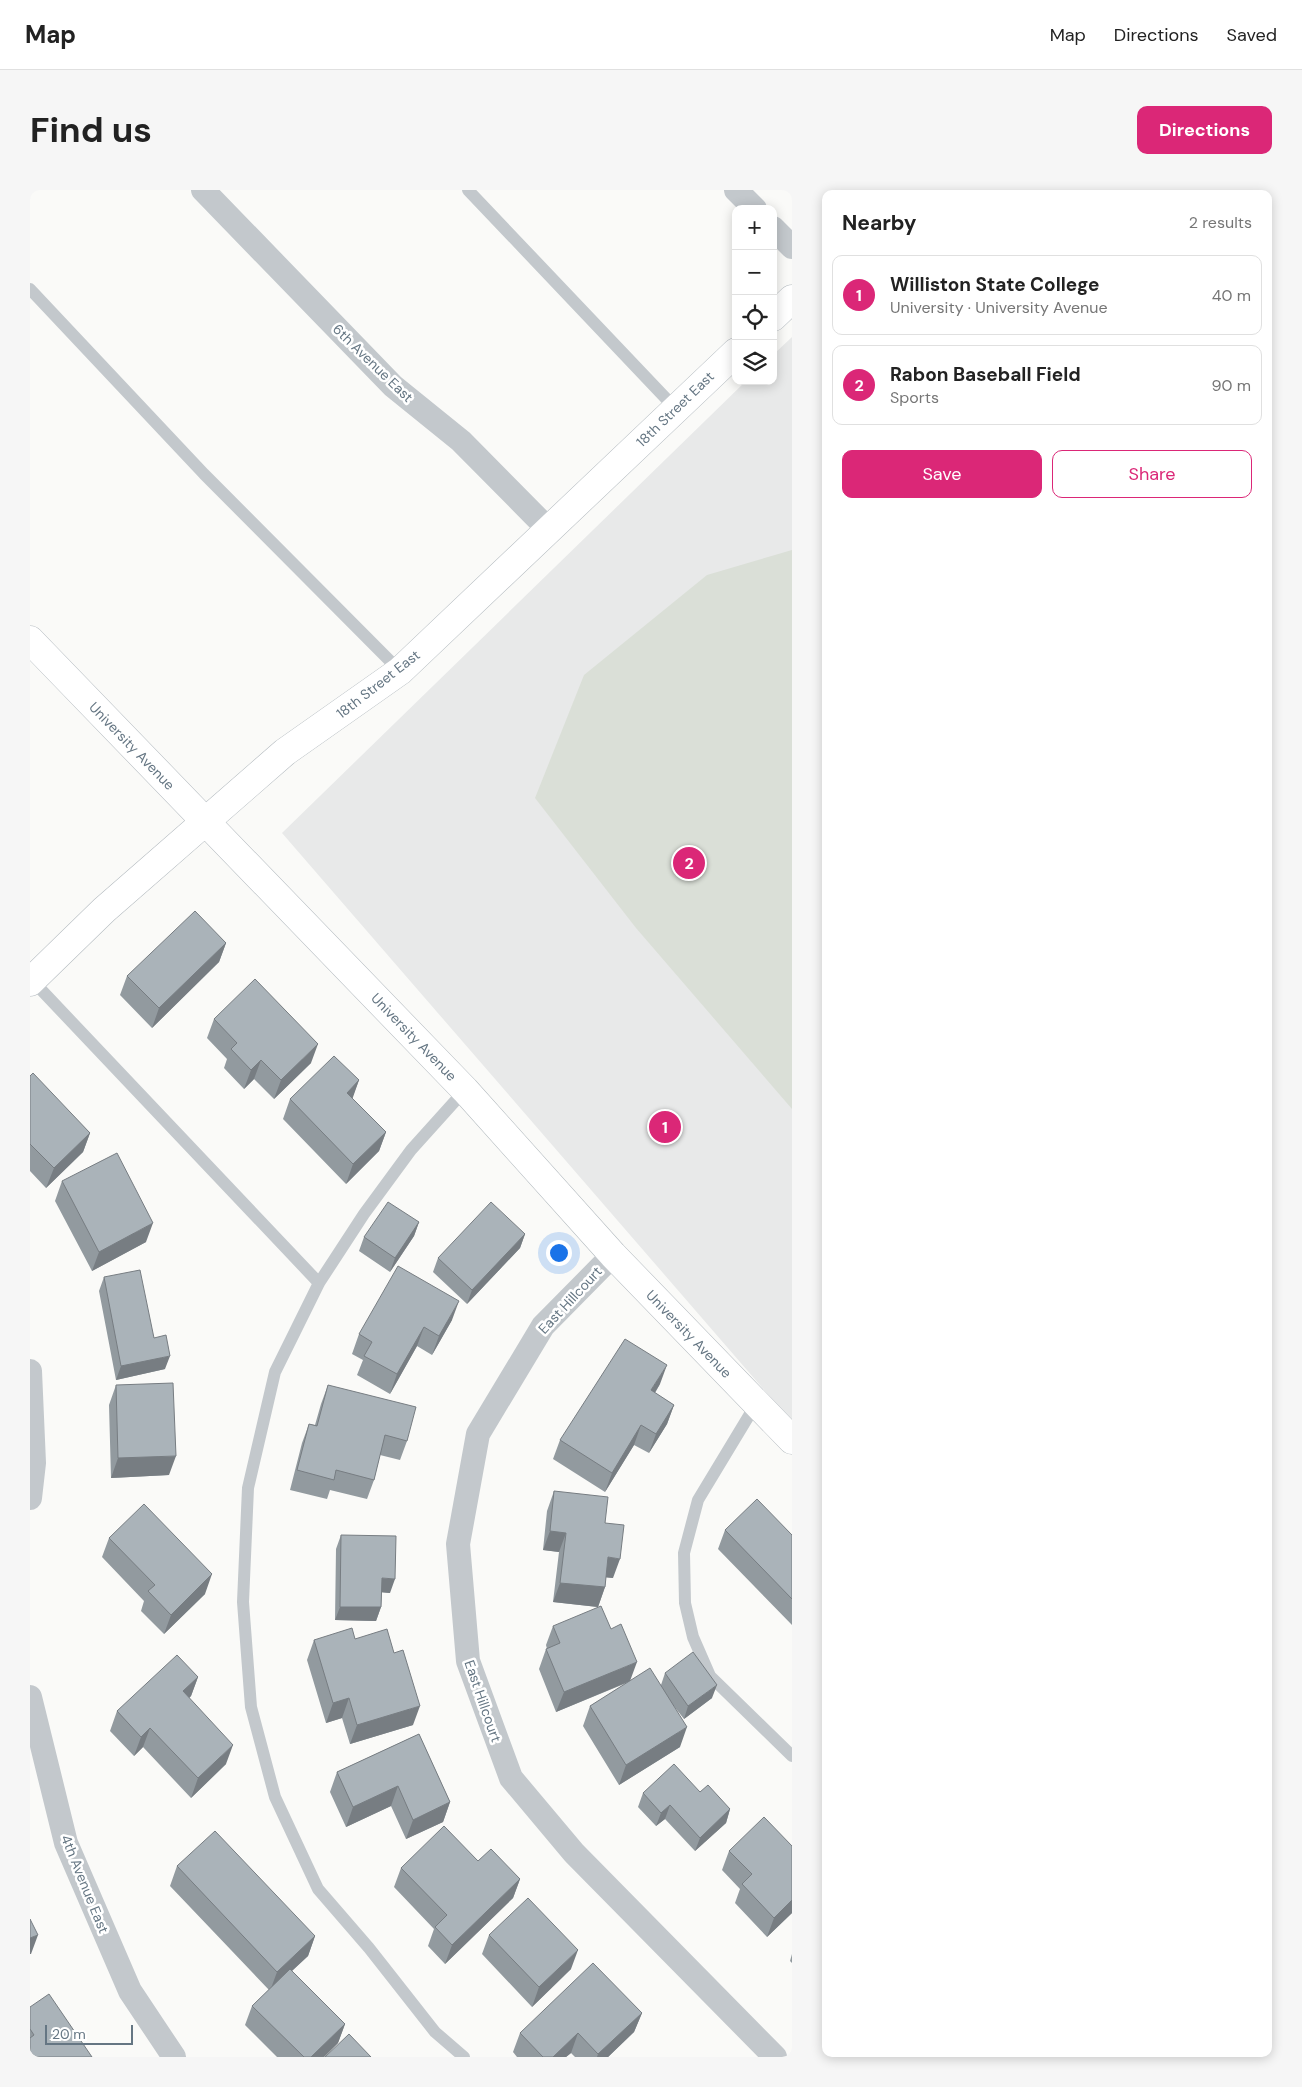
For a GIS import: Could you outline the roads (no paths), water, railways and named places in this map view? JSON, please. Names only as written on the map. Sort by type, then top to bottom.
[{"type":"street","name":"6th Avenue East","points":[[203,190],[393,386],[461,441],[549,530]]},
{"type":"street","points":[[736,190],[750,205]]},
{"type":"street","points":[[777,232],[792,247]]},
{"type":"street","points":[[777,313],[792,299]]},
{"type":"street","name":"18th Street East","points":[[31,980],[104,910],[285,752],[400,671],[732,356]]},
{"type":"street","name":"University Avenue","points":[[30,640],[465,1090],[612,1255],[792,1440]]},
{"type":"street","name":"East Hillcourt","points":[[612,1255],[543,1326],[478,1434],[458,1544],[468,1661],[511,1778],[574,1853],[775,2057]]},
{"type":"street","points":[[30,1371],[34,1462],[30,1498]]},
{"type":"street","name":"4th Avenue East","points":[[30,1697],[66,1844],[130,1991],[174,2057]]},
{"type":"lane","points":[[468,190],[675,408]]},
{"type":"lane","points":[[30,289],[204,474],[400,671]]},
{"type":"lane","points":[[31,980],[319,1282]]},
{"type":"lane","points":[[464,2057],[435,2032],[369,1948],[318,1889],[275,1797],[251,1707],[242,1602],[248,1488],[276,1372],[319,1282],[364,1214],[411,1150],[465,1090]]},
{"type":"lane","points":[[756,1404],[698,1500],[684,1553],[685,1603],[693,1637],[710,1676],[792,1756]]},
{"type":"place","name":"Rabon Baseball Field","points":[[689,863]]},
{"type":"place","name":"Williston State College","points":[[665,1127]]}]
